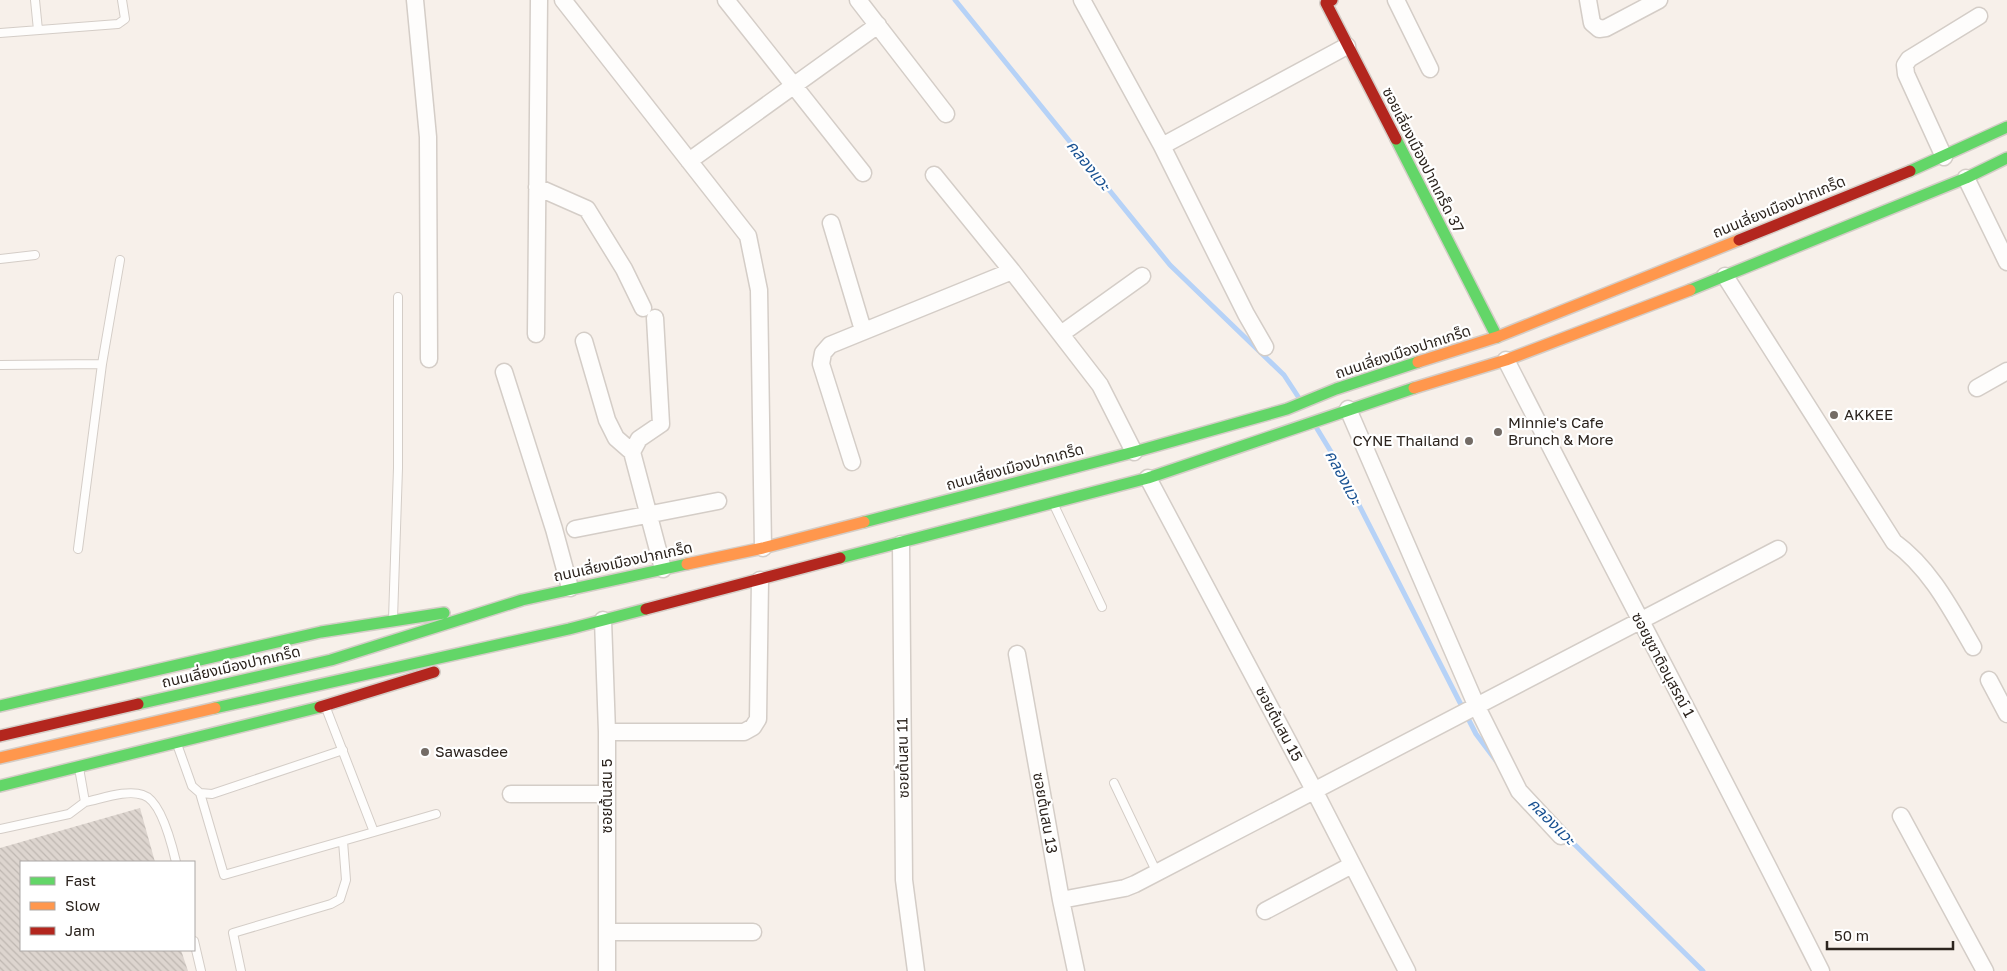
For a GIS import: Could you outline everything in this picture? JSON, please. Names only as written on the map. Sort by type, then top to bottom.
[{"type":"main road","name":"ซอยเลี่ยงเมืองปากเกร็ด 37","points":[[1327,1],[1347,46],[1496,338]]},
{"type":"main road","name":"ถนนเลี่ยงเมืองปากเกร็ด","points":[[0,736],[331,660],[522,600],[570,588],[763,548],[1134,452],[1287,409],[1336,390],[1496,338],[1944,157],[2007,128]]},
{"type":"main road","points":[[0,758],[127,727],[569,629],[901,544],[1148,478],[1297,429],[1346,410],[1506,360],[1725,276],[1966,178],[2007,158]]},
{"type":"main road","points":[[0,706],[321,632],[522,600]]},
{"type":"main road","points":[[0,786],[325,705],[569,629]]},
{"type":"street","points":[[415,0],[428,137],[429,359]]},
{"type":"street","points":[[536,334],[539,0]]},
{"type":"street","points":[[563,0],[748,236],[759,290],[763,548]]},
{"type":"street","points":[[726,0],[863,173]]},
{"type":"street","points":[[858,0],[946,114]]},
{"type":"street","points":[[1082,0],[1162,146],[1246,314],[1265,347]]},
{"type":"street","points":[[1396,0],[1430,69]]},
{"type":"street","points":[[1588,0],[1592,23],[1599,29],[1606,28],[1659,0]]},
{"type":"street","points":[[1944,157],[1906,74],[1905,66],[1908,59],[1979,16]]},
{"type":"street","points":[[689,161],[878,25]]},
{"type":"street","points":[[1162,146],[1347,46]]},
{"type":"street","points":[[934,175],[1012,270],[1100,385],[1134,452]]},
{"type":"street","points":[[1966,178],[2007,262]]},
{"type":"street","points":[[538,187],[588,209],[649,313],[660,424],[639,439],[632,452]]},
{"type":"street","points":[[831,223],[863,330]]},
{"type":"street","points":[[852,462],[821,364],[823,353],[830,345],[863,330],[1012,270]]},
{"type":"street","points":[[1062,334],[1142,276]]},
{"type":"street","points":[[1725,276],[1894,542],[1916,559],[1949,604],[1973,647]]},
{"type":"street","points":[[584,341],[607,420],[616,438],[632,452],[663,569]]},
{"type":"street","name":"ซอยชูชาติอนุสรณ์ 1","points":[[1506,360],[1640,622],[1736,802],[1820,971]]},
{"type":"street","points":[[1977,388],[2007,371]]},
{"type":"street","points":[[504,372],[554,529],[570,588]]},
{"type":"street","points":[[1346,410],[1474,708],[1519,791],[1561,836]]},
{"type":"street","name":"ซอยต้นสน 15","points":[[1148,478],[1314,790],[1407,971]]},
{"type":"street","points":[[575,529],[718,501]]},
{"type":"street","name":"ซอยต้นสน 11","points":[[901,544],[904,880],[916,971]]},
{"type":"street","points":[[1061,900],[1124,888],[1157,873],[1314,790],[1449,722],[1778,548]]},
{"type":"street","points":[[607,732],[744,732],[753,727],[758,719],[760,580]]},
{"type":"street","name":"ซอยต้นสน 5","points":[[603,620],[607,732],[607,971]]},
{"type":"street","name":"ซอยต้นสน 13","points":[[1017,654],[1061,900],[1076,971]]},
{"type":"street","points":[[1990,680],[2007,714]]},
{"type":"street","points":[[511,794],[607,794]]},
{"type":"street","points":[[1902,816],[1985,971]]},
{"type":"street","points":[[1265,912],[1352,865]]},
{"type":"street","points":[[607,932],[753,932]]},
{"type":"lane","points":[[35,0],[38,30]]},
{"type":"lane","points":[[0,33],[118,24],[125,19],[122,0]]},
{"type":"lane","points":[[0,259],[35,255]]},
{"type":"lane","points":[[78,549],[102,364],[120,260]]},
{"type":"lane","points":[[394,620],[398,468],[398,297]]},
{"type":"lane","points":[[0,365],[102,364]]},
{"type":"lane","points":[[1053,503],[1102,608]]},
{"type":"lane","points":[[325,705],[374,832]]},
{"type":"lane","points":[[176,742],[192,786],[200,793],[224,875],[436,814]]},
{"type":"lane","points":[[200,793],[212,794],[342,750]]},
{"type":"lane","points":[[79,767],[85,802]]},
{"type":"lane","points":[[1114,783],[1157,873]]},
{"type":"lane","points":[[0,830],[69,814],[85,802],[141,794],[152,799],[170,838],[176,861]]},
{"type":"lane","points":[[241,971],[233,933],[331,904],[340,899],[346,880],[344,841]]},
{"type":"lane","points":[[195,946],[200,971]]},
{"type":"building","points":[[140,808],[155,861],[20,861],[20,951],[181,951],[188,971],[0,971],[0,848]]},
{"type":"waterway","name":"คลองแวะ","points":[[955,0],[1170,265],[1284,375],[1299,398]]},
{"type":"waterway","name":"คลองแวะ","points":[[1316,427],[1336,460],[1476,734],[1497,762]]},
{"type":"waterway","name":"คลองแวะ","points":[[1564,834],[1703,971]]},
{"type":"traffic: fast","points":[[1910,171],[2007,127]]},
{"type":"traffic: fast","points":[[1396,139],[1497,337]]},
{"type":"traffic: fast","points":[[1690,290],[1966,178],[2007,158]]},
{"type":"traffic: fast","points":[[864,522],[1134,452],[1287,409],[1336,389],[1418,362]]},
{"type":"traffic: fast","points":[[840,558],[1148,478],[1414,388]]},
{"type":"traffic: fast","points":[[138,704],[331,660],[522,600],[687,564]]},
{"type":"traffic: fast","points":[[215,708],[569,629],[646,609]]},
{"type":"traffic: fast","points":[[0,706],[321,632],[444,613]]},
{"type":"traffic: fast","points":[[0,786],[320,707]]},
{"type":"traffic: slow","points":[[1418,362],[1497,337],[1739,240]]},
{"type":"traffic: slow","points":[[1414,388],[1506,360],[1690,290]]},
{"type":"traffic: slow","points":[[687,564],[763,548],[864,522]]},
{"type":"traffic: slow","points":[[0,758],[215,708]]},
{"type":"traffic: jam","points":[[1332,0],[1326,3],[1396,139]]},
{"type":"traffic: jam","points":[[1739,240],[1910,171]]},
{"type":"traffic: jam","points":[[646,609],[840,558]]},
{"type":"traffic: jam","points":[[320,707],[434,672]]},
{"type":"traffic: jam","points":[[0,736],[138,704]]},
{"type":"place","name":"AKKEE","points":[[1834,415]]},
{"type":"place","name":"Minnie's Cafe Brunch & More","points":[[1498,432]]},
{"type":"place","name":"CYNE Thailand","points":[[1469,441]]},
{"type":"place","name":"Sawasdee","points":[[425,752]]}]
